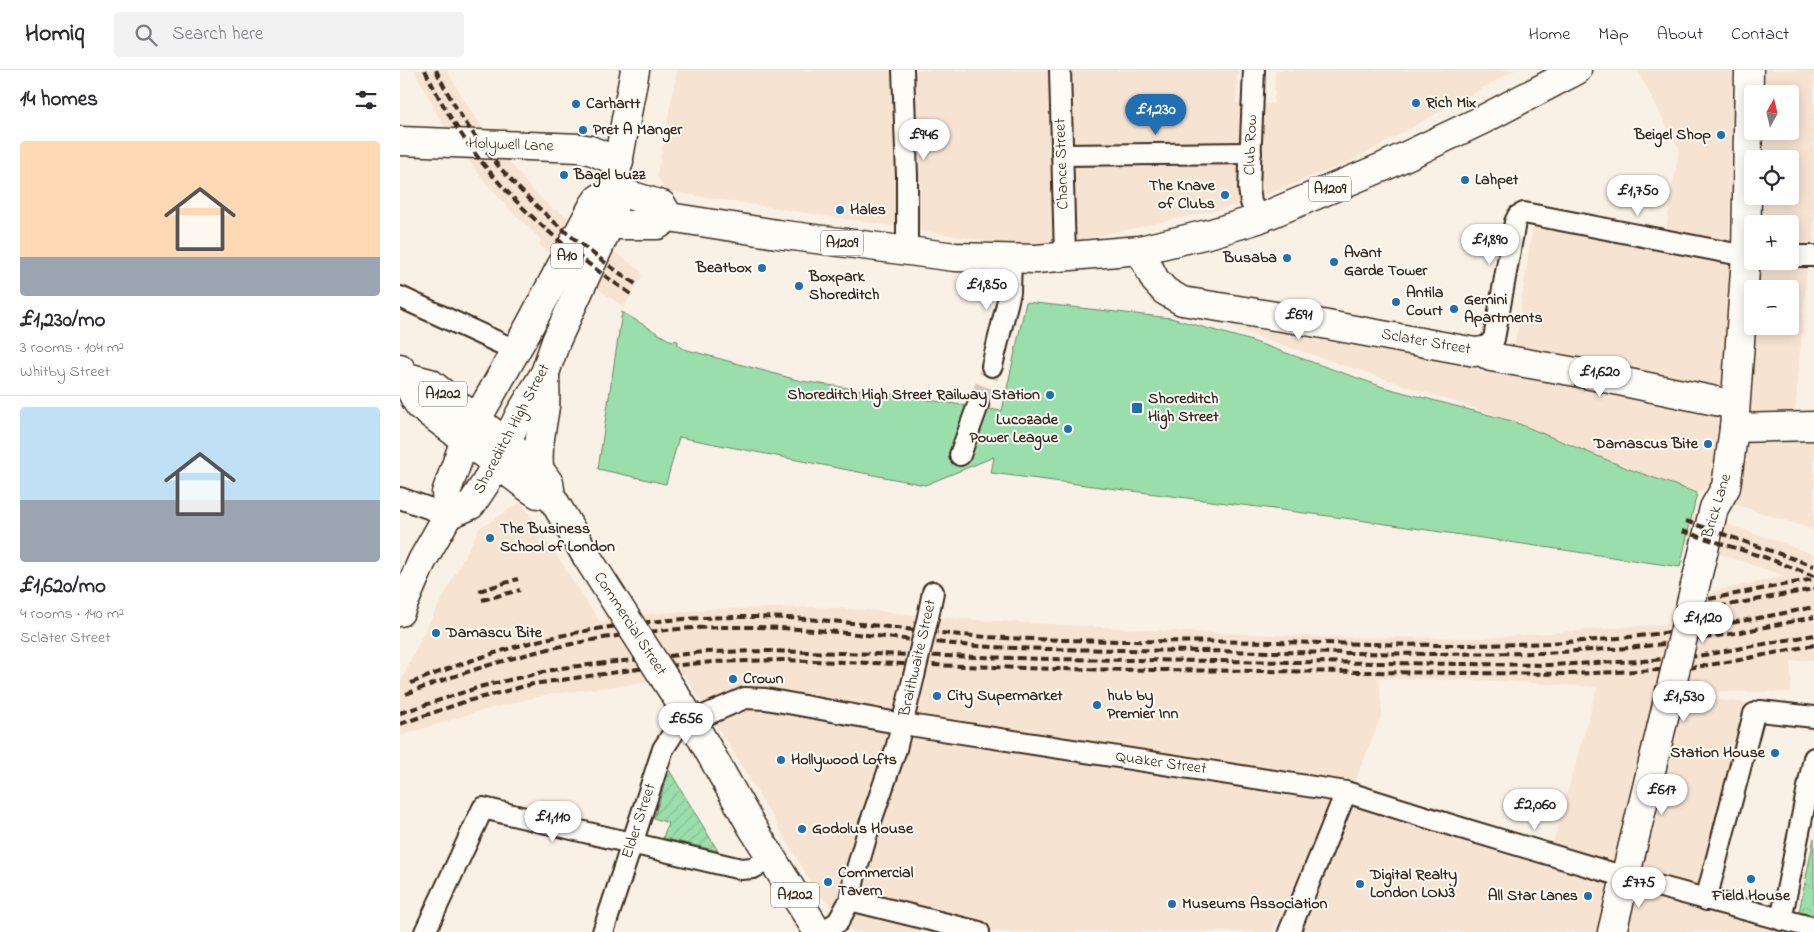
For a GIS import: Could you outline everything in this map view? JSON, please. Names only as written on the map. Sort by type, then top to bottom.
[{"type":"main road","name":"Shoreditch High Street","points":[[613,190],[598,199],[593,206],[533,320],[471,429],[446,493],[448,515],[471,505],[486,484],[526,404],[545,373],[556,341],[608,225],[613,212],[613,190],[635,70]]},
{"type":"main road","name":"A1209","points":[[608,225],[658,225],[669,217],[908,252],[1011,260],[1140,250],[1212,233],[1258,219],[1382,167],[1482,120],[1577,70]]},
{"type":"main road","name":"Brick Lane","points":[[1749,70],[1749,215]]},
{"type":"main road","name":"Holywell Lane","points":[[400,141],[580,148],[596,152],[619,162]]},
{"type":"main road","points":[[613,190],[662,205],[669,217]]},
{"type":"main road","name":"Sclater Street","points":[[1140,250],[1156,280],[1165,291],[1182,301],[1306,321],[1475,352],[1482,351],[1491,357],[1576,372],[1735,416],[1814,426]]},
{"type":"main road","name":"Brick Lane","points":[[1612,932],[1714,508],[1726,487],[1735,416],[1748,270]]},
{"type":"main road","name":"A1202","points":[[403,373],[430,383],[471,429]]},
{"type":"main road","name":"A1202","points":[[539,469],[540,431],[545,406],[545,373]]},
{"type":"main road","name":"Commercial Street","points":[[471,429],[501,453],[538,494],[550,496]]},
{"type":"main road","name":"Commercial Street","points":[[501,453],[539,469],[549,483],[550,496],[587,558],[692,721],[771,859],[819,932]]},
{"type":"main road","points":[[400,612],[422,561],[448,515]]},
{"type":"street","points":[[903,70],[908,176],[908,252]]},
{"type":"street","name":"Chance Street","points":[[1060,70],[1065,257]]},
{"type":"street","name":"Club Row","points":[[1254,70],[1250,195],[1258,219]]},
{"type":"street","points":[[1062,154],[1251,153]]},
{"type":"street","points":[[1482,351],[1494,340],[1516,222],[1518,216],[1524,213],[1744,255]]},
{"type":"street","points":[[1799,256],[1814,256]]},
{"type":"street","points":[[992,366],[1010,292],[1011,260]]},
{"type":"street","points":[[400,298],[515,350]]},
{"type":"street","points":[[960,455],[978,405]]},
{"type":"street","points":[[400,498],[448,515]]},
{"type":"street","name":"Braithwaite Street","points":[[819,932],[838,922],[850,900],[870,824],[903,724],[933,592]]},
{"type":"street","name":"Quaker Street","points":[[692,721],[745,698],[766,699],[903,724],[1346,792],[1625,877],[1814,928]]},
{"type":"street","points":[[1706,900],[1754,714],[1760,711],[1814,718]]},
{"type":"street","name":"Elder Street","points":[[603,932],[663,749],[676,729],[692,721]]},
{"type":"street","points":[[1781,920],[1814,758]]},
{"type":"street","points":[[1289,932],[1346,792]]},
{"type":"street","points":[[425,932],[483,808],[742,869],[753,868],[771,859]]},
{"type":"street","points":[[850,900],[979,932]]},
{"type":"shaded area","points":[[414,70],[447,70],[467,105],[487,134],[530,187],[554,211],[556,209],[641,271],[640,274],[642,276],[624,308],[539,245],[541,240],[484,181],[462,152],[441,121]]},
{"type":"shaded area","points":[[677,70],[1238,70],[1236,103],[1274,104],[1275,70],[1515,70],[1350,162],[1235,206],[1039,249],[666,191],[657,175]]},
{"type":"shaded area","points":[[1637,70],[1735,70],[1729,238],[1727,240],[1666,229],[1679,149]]},
{"type":"shaded area","points":[[1765,70],[1814,70],[1814,242],[1799,244],[1799,215],[1761,215],[1762,205],[1799,205],[1799,150],[1763,150],[1764,140],[1799,140],[1799,85],[1765,85]]},
{"type":"shaded area","points":[[1534,218],[1581,229],[1581,235],[1737,262],[1728,390],[1514,350]]},
{"type":"shaded area","points":[[1799,268],[1807,268],[1795,416],[1814,416],[1814,530],[1728,502],[1751,335],[1799,335],[1799,280],[1755,280],[1756,270],[1799,270]]},
{"type":"shaded area","points":[[1236,325],[1728,413],[1722,457],[1710,485],[1697,493],[1629,469],[1512,421],[1229,327]]},
{"type":"shaded area","points":[[520,502],[600,622],[647,614],[712,609],[817,607],[882,611],[928,617],[1190,632],[1331,637],[1483,638],[1704,621],[1710,592],[1785,576],[1679,540],[1689,512],[1814,555],[1814,660],[1791,661],[1791,692],[1651,691],[1658,696],[1614,864],[1552,847],[1597,687],[1502,681],[1379,678],[1382,714],[1353,787],[1336,793],[1273,932],[853,932],[816,891],[731,748],[684,674],[642,683],[550,694],[476,712],[400,736],[400,683],[420,640],[479,529]]},
{"type":"shaded area","points":[[1689,697],[1758,704],[1709,895],[1635,875],[1679,702]]},
{"type":"shaded area","points":[[1352,802],[1454,839],[1615,886],[1604,932],[1300,932]]},
{"type":"shaded area","points":[[1633,891],[1789,932],[1623,932]]},
{"type":"green space","name":"Lucozade Power League","points":[[1026,302],[1171,318],[1252,341],[1383,387],[1512,421],[1629,469],[1697,493],[1680,567],[1352,519],[991,473],[994,457],[925,485],[679,437],[666,484],[598,469],[622,312],[669,340],[678,341],[678,345],[684,349],[801,381],[1002,411]]},
{"type":"green space","points":[[669,770],[718,851],[663,838],[668,823],[654,818]]},
{"type":"green space","points":[[1814,838],[1814,915],[1799,912]]},
{"type":"tunnel","points":[[978,405],[992,366]]},
{"type":"railway","points":[[425,70],[464,139],[512,197],[567,247],[631,294]]},
{"type":"railway","points":[[436,70],[474,135],[522,191],[548,217],[577,241],[637,285]]},
{"type":"railway","points":[[1686,521],[1814,566]]},
{"type":"railway","points":[[1682,531],[1767,558],[1814,576]]},
{"type":"railway","points":[[479,591],[518,579]]},
{"type":"railway","points":[[1709,599],[1814,579]]},
{"type":"railway","points":[[1707,609],[1814,589]]},
{"type":"railway","points":[[482,600],[520,590]]},
{"type":"railway","points":[[411,683],[502,651],[564,635],[659,621],[723,617],[787,618],[951,634],[1040,639],[1468,645],[1544,643],[1640,636],[1814,607]]},
{"type":"railway","points":[[406,694],[448,678],[533,653],[575,643],[662,630],[752,627],[800,629],[1033,649],[1430,654],[1542,653],[1673,643],[1736,633],[1814,617]]},
{"type":"railway","points":[[400,713],[483,686],[561,668],[704,652],[771,651],[1049,659],[1549,665],[1642,661],[1698,656],[1814,635]]},
{"type":"railway","points":[[400,724],[464,702],[533,684],[638,669],[712,662],[781,660],[1054,669],[1571,674],[1682,669],[1814,645]]},
{"type":"place","name":"Rich Mix","points":[[1416,103]]},
{"type":"place","name":"Carhartt","points":[[576,104]]},
{"type":"place","name":"Pret A Manger","points":[[583,130]]},
{"type":"place","name":"Beigel Shop","points":[[1721,135]]},
{"type":"place","name":"Bagel buzz","points":[[564,175]]},
{"type":"place","name":"Lahpet","points":[[1465,180]]},
{"type":"place","name":"The Knave of Clubs","points":[[1225,195]]},
{"type":"place","name":"Hales","points":[[840,210]]},
{"type":"place","name":"Busaba","points":[[1287,258]]},
{"type":"place","name":"Avant Garde Tower","points":[[1334,262]]},
{"type":"place","name":"Beatbox","points":[[762,268]]},
{"type":"place","name":"Boxpark Shoreditch","points":[[799,286]]},
{"type":"place","name":"Antila Court","points":[[1396,302]]},
{"type":"place","name":"Gemini Apartments","points":[[1454,309]]},
{"type":"place","name":"Shoreditch High Street Railway Station","points":[[1050,395]]},
{"type":"place","name":"Shoreditch High Street","points":[[1137,408]]},
{"type":"place","name":"Lucozade Power League","points":[[1068,429]]},
{"type":"place","name":"Damascus Bite","points":[[1708,444]]},
{"type":"place","name":"The Business School of London","points":[[490,538]]},
{"type":"place","name":"Damascu Bite","points":[[436,633]]},
{"type":"place","name":"Crown","points":[[733,679]]},
{"type":"place","name":"City Supermarket","points":[[937,696]]},
{"type":"place","name":"hub by Premier Inn","points":[[1097,705]]},
{"type":"place","name":"Station House","points":[[1775,753]]},
{"type":"place","name":"Hollywood Lofts","points":[[781,760]]},
{"type":"place","name":"Godolus House","points":[[802,829]]},
{"type":"place","name":"Field House","points":[[1751,879]]},
{"type":"place","name":"Commercial Tavern","points":[[828,882]]},
{"type":"place","name":"Digital Realty London LON3","points":[[1360,884]]},
{"type":"place","name":"All Star Lanes","points":[[1588,896]]},
{"type":"place","name":"Museums Association","points":[[1172,904]]}]
